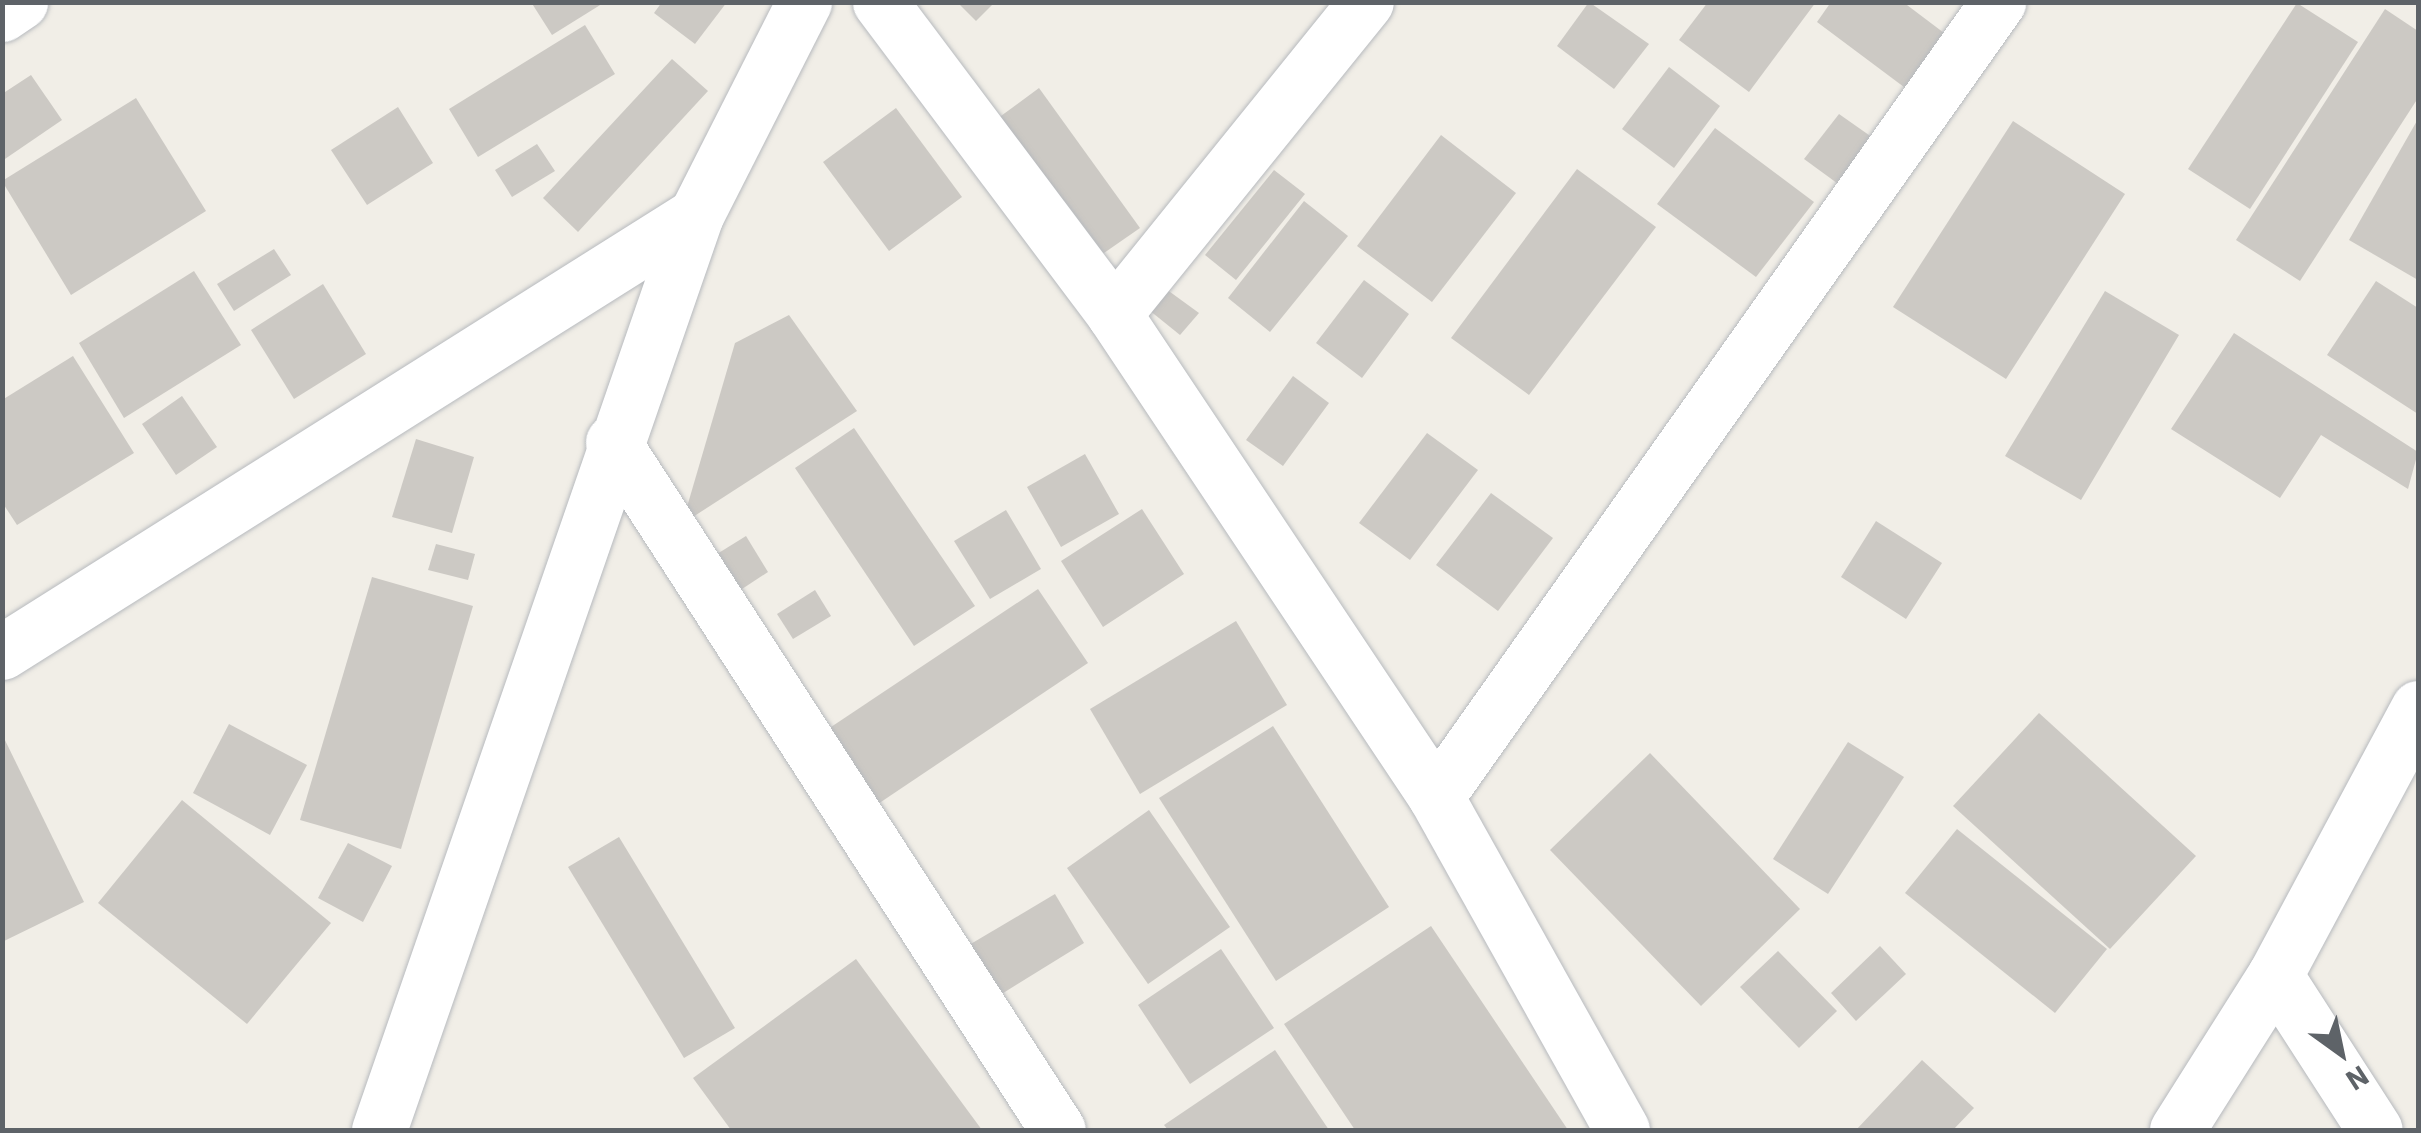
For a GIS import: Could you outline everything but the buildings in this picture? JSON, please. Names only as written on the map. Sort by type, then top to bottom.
[{"type":"street","points":[[2,14],[20,2]]},
{"type":"street","points":[[379,1130],[613,442],[696,214],[804,2]]},
{"type":"street","points":[[880,2],[1114,314],[1436,797],[1622,1130]]},
{"type":"street","points":[[1114,314],[1366,2]]},
{"type":"street","points":[[1436,797],[1998,2]]},
{"type":"street","points":[[2,652],[696,214]]},
{"type":"street","points":[[613,442],[1058,1130]]},
{"type":"street","points":[[2177,1130],[2275,975],[2418,708]]},
{"type":"street","points":[[2275,975],[2375,1130]]}]
